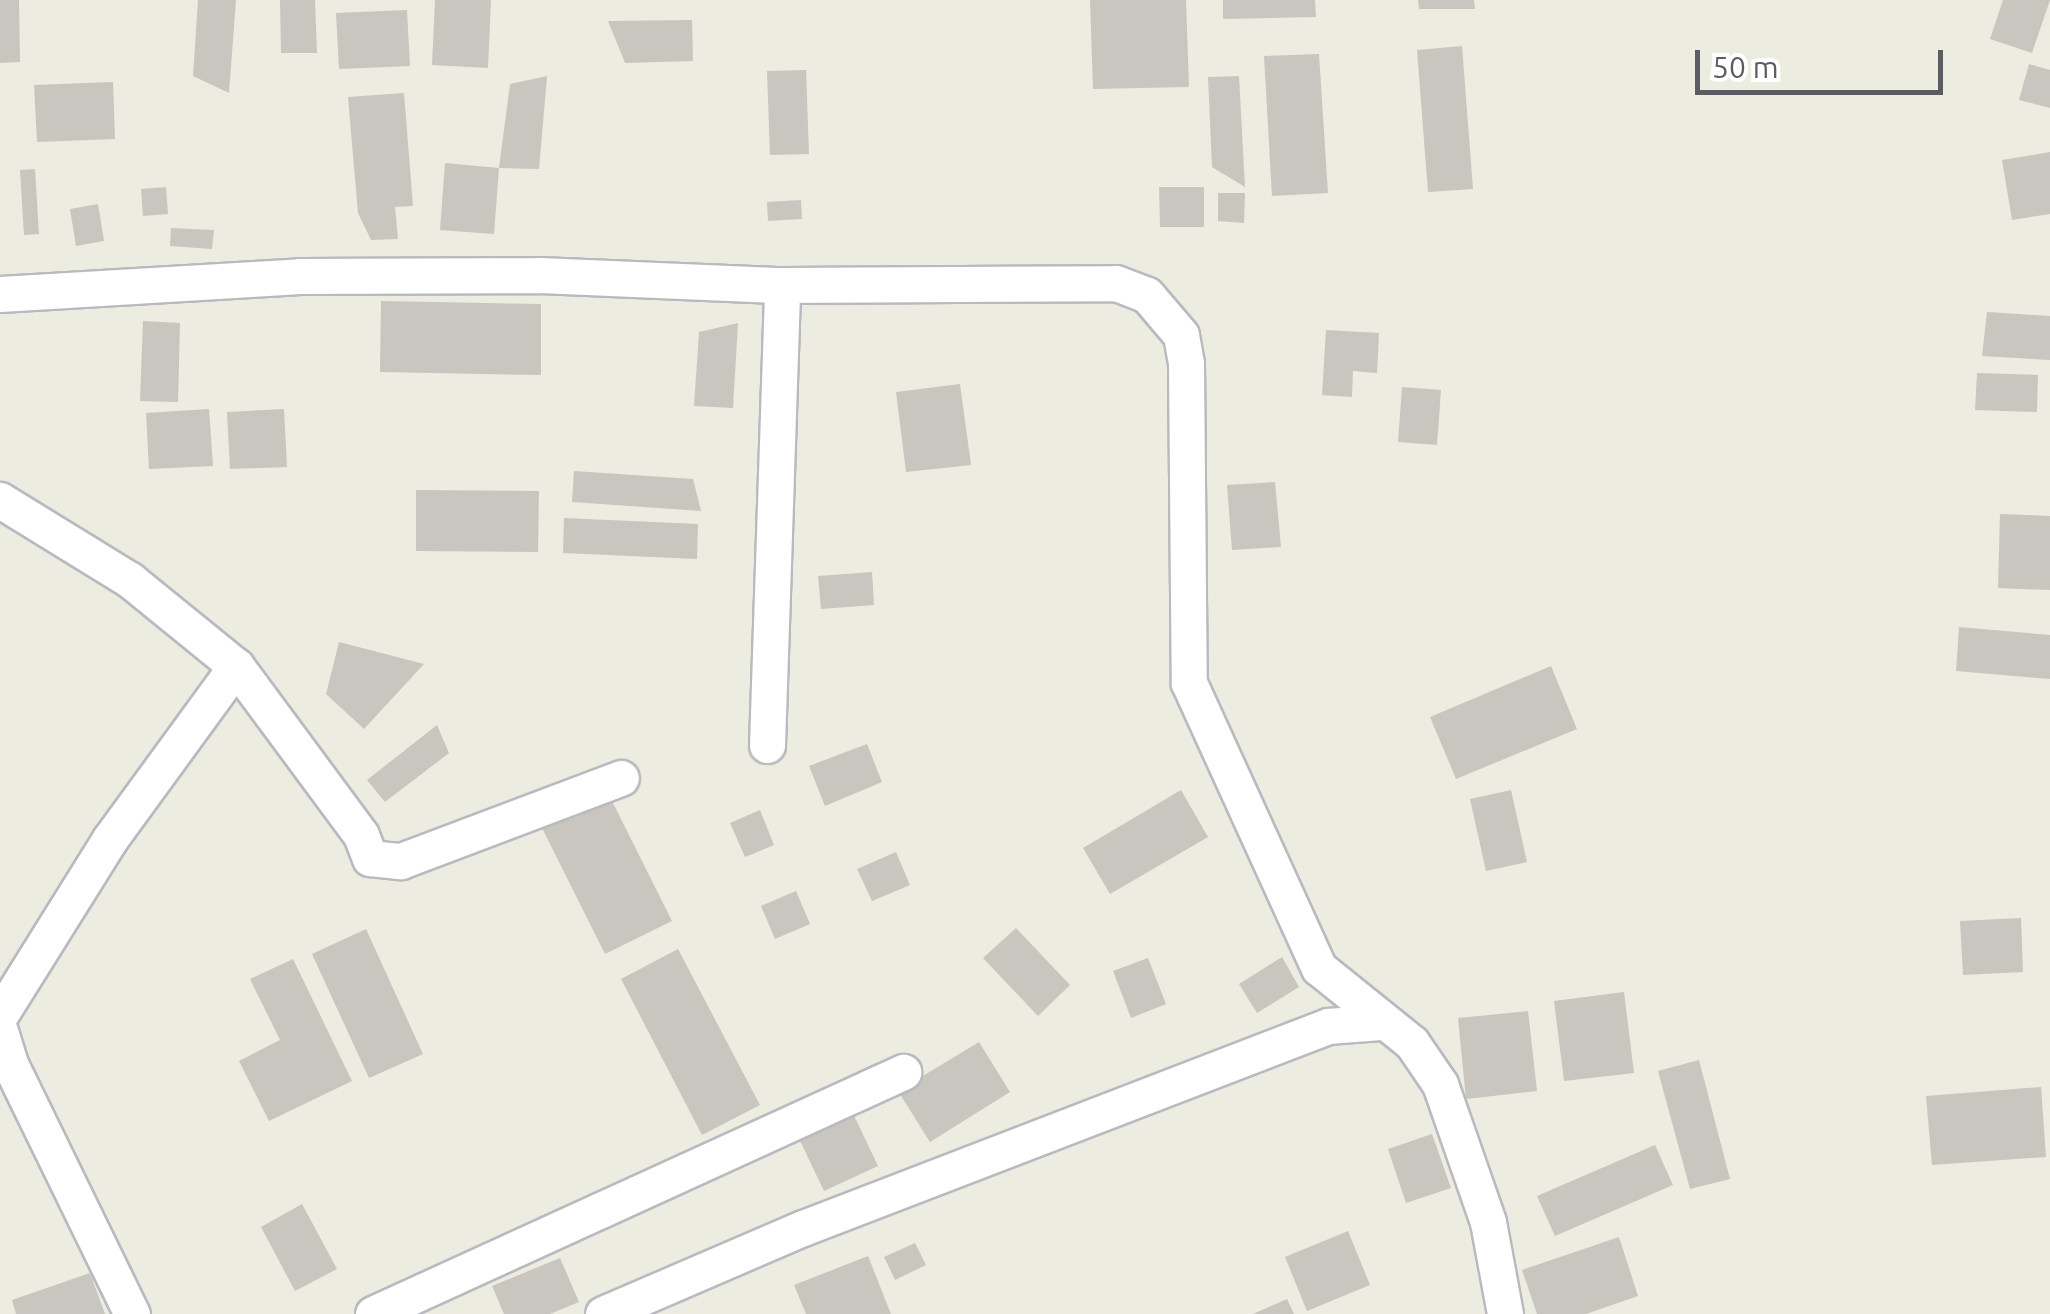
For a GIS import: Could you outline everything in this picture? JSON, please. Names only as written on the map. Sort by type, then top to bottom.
[{"type":"street","points":[[0,294],[318,276],[539,274],[782,285],[1116,283],[1165,309],[1181,335],[1186,364],[1189,683],[1295,925],[1333,986],[1412,1044],[1440,1084],[1488,1222],[1505,1314]]},
{"type":"street","points":[[767,745],[782,285]]},
{"type":"street","points":[[0,500],[130,580],[236,666],[361,835],[370,858],[401,861],[620,778]]},
{"type":"street","points":[[0,1014],[110,839],[236,666]]},
{"type":"street","points":[[1328,1026],[1333,986]]},
{"type":"street","points":[[603,1314],[803,1228],[1328,1026],[1380,1022]]},
{"type":"street","points":[[0,1031],[10,1066],[132,1314]]},
{"type":"street","points":[[373,1314],[904,1072]]},
{"type":"building","points":[[0,0],[19,0],[20,62],[0,63]]},
{"type":"building","points":[[198,0],[236,0],[229,93],[193,76]]},
{"type":"building","points":[[280,0],[315,0],[317,53],[281,53]]},
{"type":"building","points":[[435,0],[491,0],[488,68],[432,65]]},
{"type":"building","points":[[1090,0],[1186,0],[1189,87],[1093,89]]},
{"type":"building","points":[[1223,0],[1315,0],[1316,17],[1223,19]]},
{"type":"building","points":[[1418,0],[1474,0],[1475,9],[1419,9]]},
{"type":"building","points":[[2003,0],[2050,0],[2032,53],[1990,39]]},
{"type":"building","points":[[407,10],[410,66],[339,69],[336,13]]},
{"type":"building","points":[[692,20],[693,61],[625,63],[608,21]]},
{"type":"building","points":[[1462,46],[1473,189],[1428,192],[1417,50]]},
{"type":"building","points":[[1319,54],[1328,193],[1272,196],[1264,56]]},
{"type":"building","points":[[2029,64],[2050,70],[2050,108],[2019,100]]},
{"type":"building","points":[[806,70],[809,154],[770,155],[767,71]]},
{"type":"building","points":[[547,76],[539,169],[499,168],[510,84]]},
{"type":"building","points":[[1239,76],[1245,187],[1212,167],[1208,77]]},
{"type":"building","points":[[113,82],[115,139],[37,142],[34,85]]},
{"type":"building","points":[[404,93],[413,206],[395,207],[398,239],[371,240],[358,213],[348,97]]},
{"type":"building","points":[[2050,152],[2050,214],[2012,220],[2002,160]]},
{"type":"building","points":[[445,163],[499,168],[494,234],[440,230]]},
{"type":"building","points":[[35,169],[39,234],[24,235],[20,170]]},
{"type":"building","points":[[166,187],[168,214],[143,216],[141,189]]},
{"type":"building","points":[[1159,187],[1204,187],[1204,227],[1160,227]]},
{"type":"building","points":[[1218,193],[1245,193],[1244,223],[1218,221]]},
{"type":"building","points":[[801,200],[802,219],[768,221],[767,202]]},
{"type":"building","points":[[98,204],[104,241],[76,246],[70,209]]},
{"type":"building","points":[[171,228],[214,230],[212,249],[170,246]]},
{"type":"building","points":[[381,301],[541,304],[541,375],[380,372]]},
{"type":"building","points":[[1987,312],[2050,316],[2050,360],[1982,356]]},
{"type":"building","points":[[143,321],[180,323],[178,402],[140,401]]},
{"type":"building","points":[[738,323],[733,408],[694,406],[699,332]]},
{"type":"building","points":[[1326,330],[1379,333],[1377,373],[1353,371],[1352,397],[1322,395]]},
{"type":"building","points":[[1977,373],[2038,375],[2037,412],[1975,410]]},
{"type":"building","points":[[960,384],[971,465],[906,472],[896,392]]},
{"type":"building","points":[[1402,387],[1441,390],[1437,445],[1398,442]]},
{"type":"building","points":[[209,409],[213,466],[149,469],[146,413]]},
{"type":"building","points":[[284,409],[287,467],[230,469],[227,412]]},
{"type":"building","points":[[574,471],[693,479],[701,511],[572,502]]},
{"type":"building","points":[[1275,482],[1281,547],[1232,550],[1227,485]]},
{"type":"building","points":[[416,490],[539,491],[538,552],[416,551]]},
{"type":"building","points":[[2000,514],[2050,516],[2050,590],[1998,588]]},
{"type":"building","points":[[564,518],[698,524],[697,559],[563,553]]},
{"type":"building","points":[[872,572],[874,605],[821,609],[818,576]]},
{"type":"building","points":[[1959,627],[2050,635],[2050,679],[1956,671]]},
{"type":"building","points":[[339,642],[424,664],[364,729],[326,694]]},
{"type":"building","points":[[1551,666],[1577,729],[1456,779],[1430,717]]},
{"type":"building","points":[[437,725],[449,753],[385,802],[367,780]]},
{"type":"building","points":[[867,744],[882,782],[825,806],[809,766]]},
{"type":"building","points":[[605,787],[672,921],[605,954],[538,820]]},
{"type":"building","points":[[1181,790],[1208,837],[1110,894],[1083,848]]},
{"type":"building","points":[[1511,790],[1527,862],[1486,871],[1470,799]]},
{"type":"building","points":[[760,810],[774,845],[745,857],[730,823]]},
{"type":"building","points":[[896,852],[910,885],[872,901],[857,869]]},
{"type":"building","points":[[796,891],[810,924],[775,939],[761,906]]},
{"type":"building","points":[[2021,918],[2023,972],[1963,975],[1960,921]]},
{"type":"building","points":[[1016,928],[1070,985],[1038,1016],[983,958]]},
{"type":"building","points":[[366,929],[423,1054],[369,1078],[312,954]]},
{"type":"building","points":[[678,949],[760,1105],[702,1135],[621,979]]},
{"type":"building","points":[[1282,957],[1299,987],[1257,1013],[1239,984]]},
{"type":"building","points":[[1148,958],[1166,1004],[1131,1018],[1113,971]]},
{"type":"building","points":[[293,959],[352,1081],[269,1121],[239,1061],[280,1040],[250,979]]},
{"type":"building","points":[[1624,992],[1634,1073],[1564,1081],[1554,1001]]},
{"type":"building","points":[[1528,1011],[1537,1091],[1466,1099],[1458,1018]]},
{"type":"building","points":[[979,1042],[1010,1092],[930,1142],[898,1091]]},
{"type":"building","points":[[1699,1060],[1730,1179],[1690,1189],[1658,1071]]},
{"type":"building","points":[[2041,1087],[2046,1157],[1932,1165],[1926,1096]]},
{"type":"building","points":[[848,1103],[878,1166],[824,1191],[794,1128]]},
{"type":"building","points":[[1432,1134],[1451,1188],[1406,1203],[1388,1149]]},
{"type":"building","points":[[1655,1145],[1673,1185],[1555,1236],[1537,1196]]},
{"type":"building","points":[[302,1204],[337,1269],[295,1291],[261,1227]]},
{"type":"building","points":[[1348,1231],[1370,1285],[1307,1311],[1285,1257]]},
{"type":"building","points":[[1619,1237],[1638,1296],[1586,1314],[1537,1314],[1522,1270]]},
{"type":"building","points":[[915,1243],[926,1265],[895,1280],[884,1257]]},
{"type":"building","points":[[868,1256],[891,1314],[806,1314],[794,1285]]},
{"type":"building","points":[[560,1258],[579,1302],[550,1314],[504,1314],[492,1286]]},
{"type":"building","points":[[90,1273],[105,1314],[16,1314],[12,1300]]},
{"type":"building","points":[[1287,1299],[1294,1314],[1253,1314]]}]
